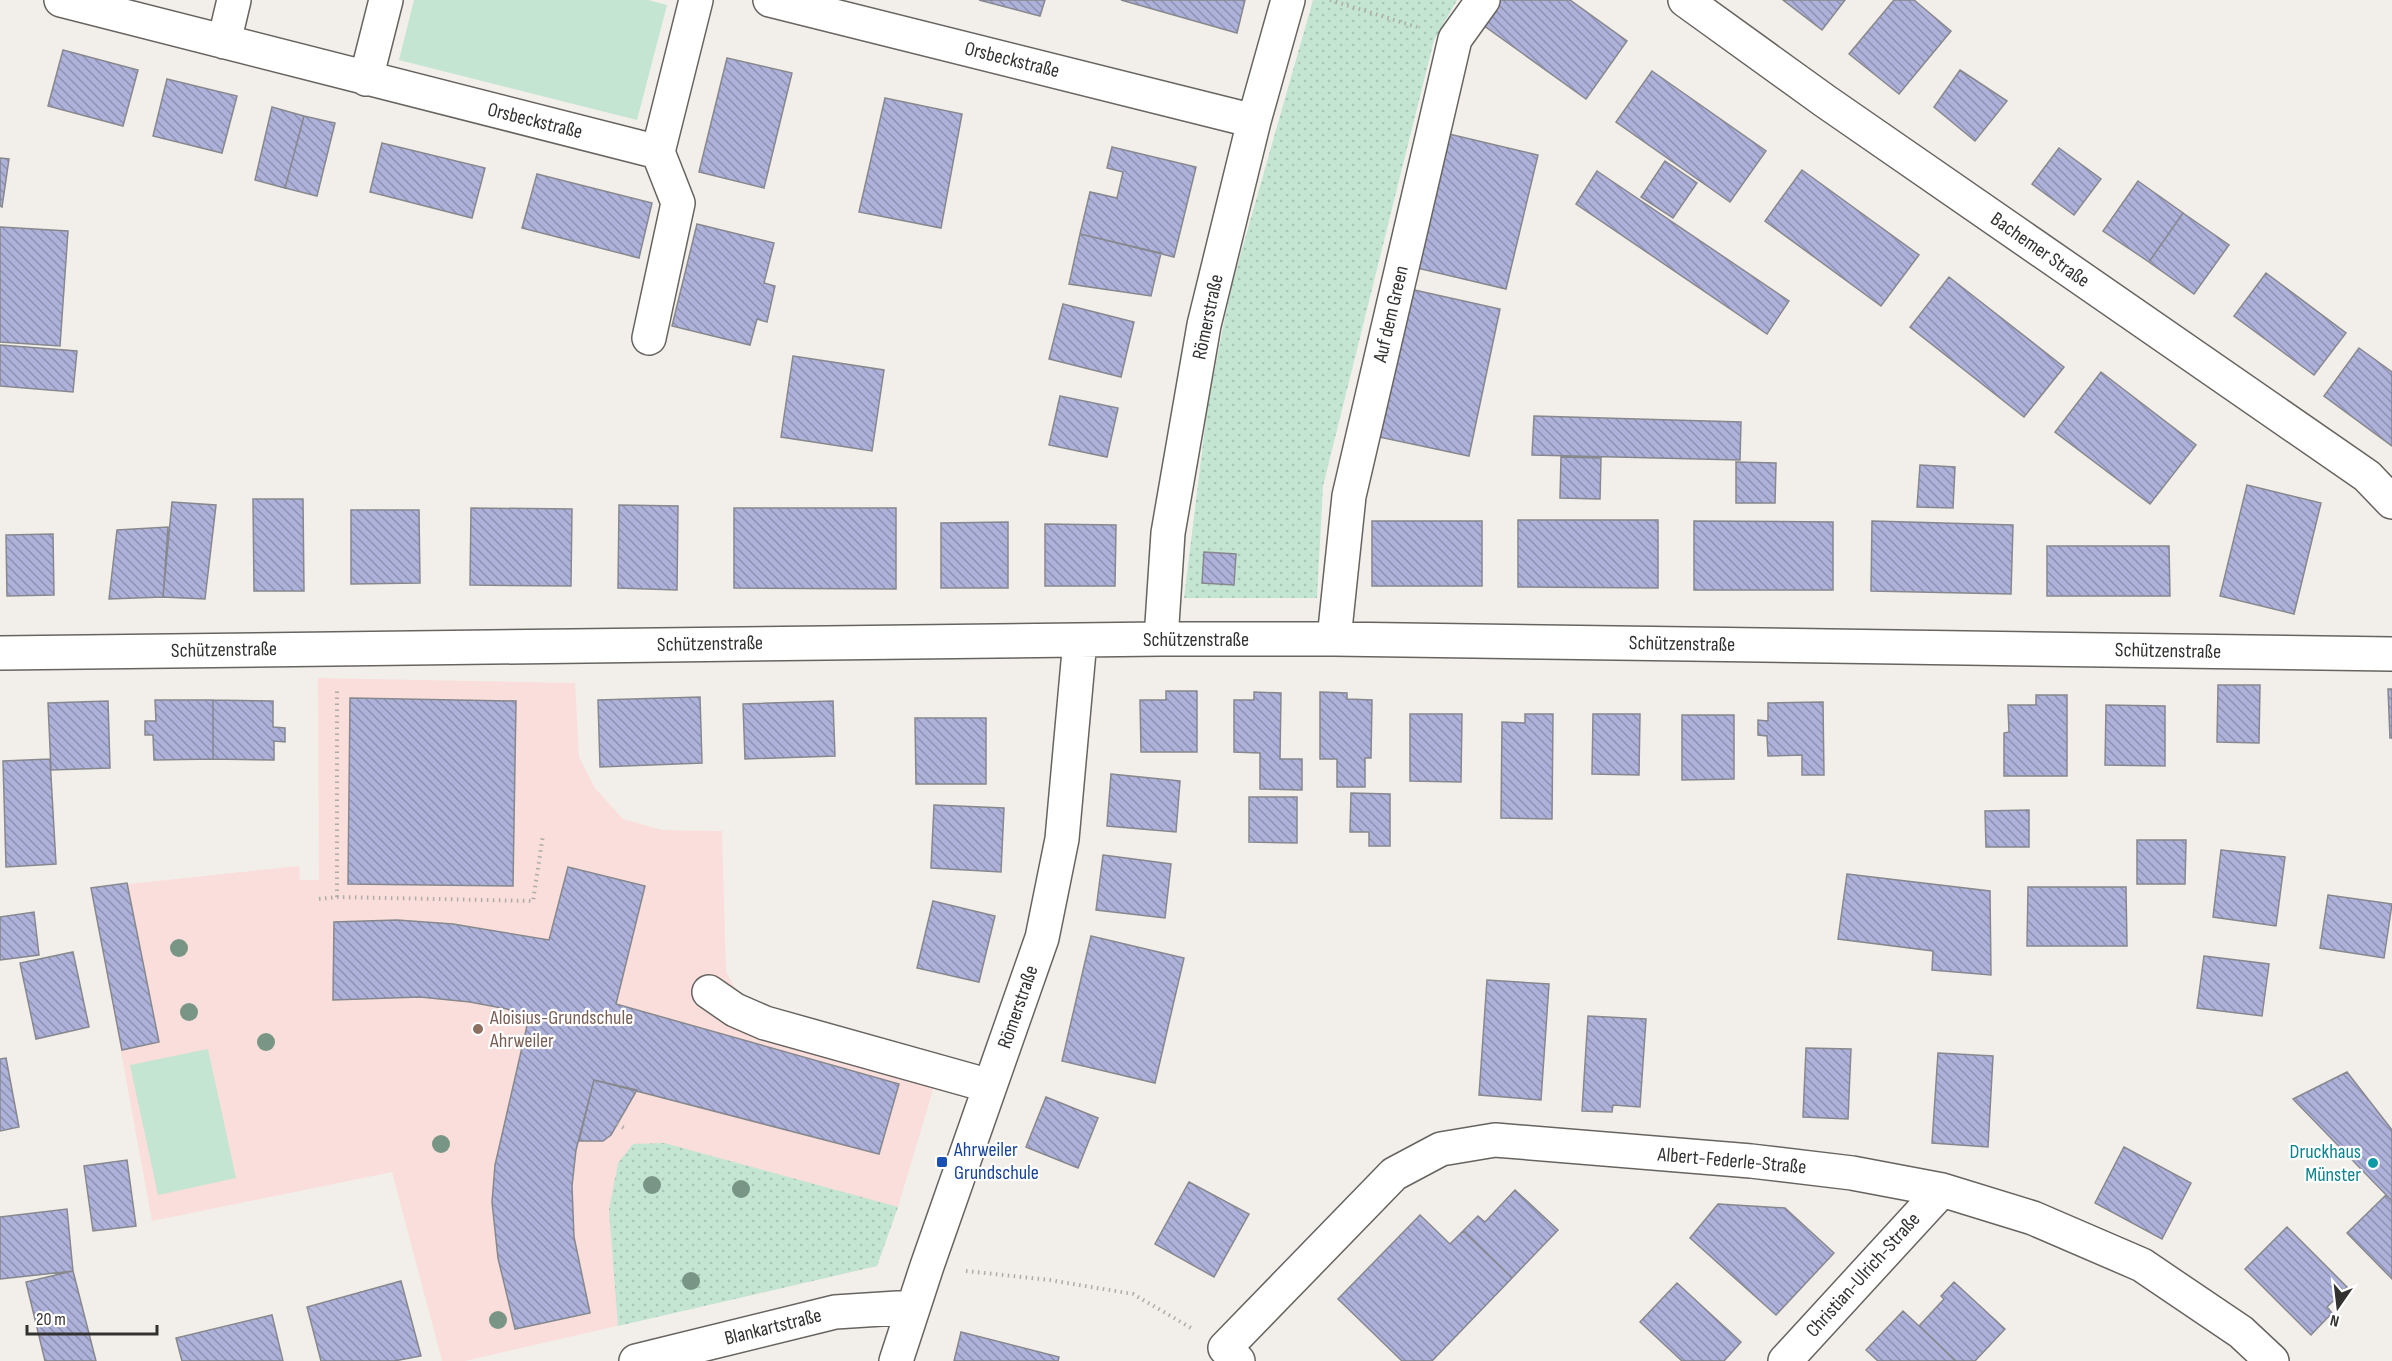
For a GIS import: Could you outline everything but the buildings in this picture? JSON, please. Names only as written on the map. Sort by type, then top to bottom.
[{"type":"street","name":"Orsbeckstraße","points":[[61,0],[658,152]]},
{"type":"street","points":[[224,42],[234,0]]},
{"type":"street","points":[[366,79],[386,0]]},
{"type":"street","points":[[649,338],[678,203],[658,152],[696,0]]},
{"type":"street","name":"Orsbeckstraße","points":[[770,0],[1254,121]]},
{"type":"street","name":"Römerstraße","points":[[1161,639],[1168,533],[1202,337],[1254,121],[1288,0]]},
{"type":"street","name":"Auf dem Green","points":[[1334,639],[1349,496],[1455,39],[1483,0]]},
{"type":"street","name":"Bachemer Straße","points":[[1685,0],[1835,108],[2367,476],[2392,502]]},
{"type":"street","name":"Schützenstraße","points":[[0,652],[1334,639],[2392,654]]},
{"type":"street","name":"Römerstraße","points":[[896,1361],[1042,938],[1062,838],[1080,640]]},
{"type":"street","points":[[709,992],[735,1010],[765,1023],[990,1086]]},
{"type":"street","name":"Albert-Federle-Straße","points":[[1232,1354],[1394,1174],[1441,1149],[1496,1140],[1750,1161],[1841,1171],[1942,1190],[2033,1218],[2142,1265],[2241,1332],[2272,1361]]},
{"type":"street","name":"Christian-Ulrich-Straße","points":[[1785,1361],[1942,1190]]},
{"type":"street","name":"Blankartstraße","points":[[636,1361],[834,1312],[913,1307]]},
{"type":"path","points":[[1330,0],[1455,39]]},
{"type":"path","points":[[337,649],[337,897]]},
{"type":"path","points":[[319,899],[337,897],[533,901],[543,835]]},
{"type":"path","points":[[617,1124],[626,1129]]},
{"type":"path","points":[[927,1266],[1050,1280],[1133,1294],[1232,1354]]},
{"type":"shaded area","name":"Aloisius-Grundschule Ahrweiler","points":[[318,678],[575,683],[579,757],[595,788],[623,819],[662,830],[722,831],[726,972],[736,990],[768,1007],[942,1060],[898,1207],[877,1266],[465,1361],[442,1361],[392,1172],[152,1221],[91,888],[299,866],[300,880],[319,880]]},
{"type":"green space","points":[[414,0],[648,0],[667,5],[637,120],[399,60]]},
{"type":"green space","points":[[1313,0],[1457,0],[1434,40],[1323,486],[1317,598],[1184,598],[1208,403],[1231,288]]},
{"type":"green space","points":[[208,1049],[236,1178],[158,1195],[130,1065]]},
{"type":"green space","points":[[664,1143],[898,1207],[877,1266],[618,1326],[609,1210],[618,1163],[633,1144]]},
{"type":"place","name":"Aloisius-Grundschule Ahrweiler","points":[[478,1029]]},
{"type":"place","name":"Ahrweiler Grundschule","points":[[942,1162]]},
{"type":"place","name":"Druckhaus Münster","points":[[2373,1163]]}]
